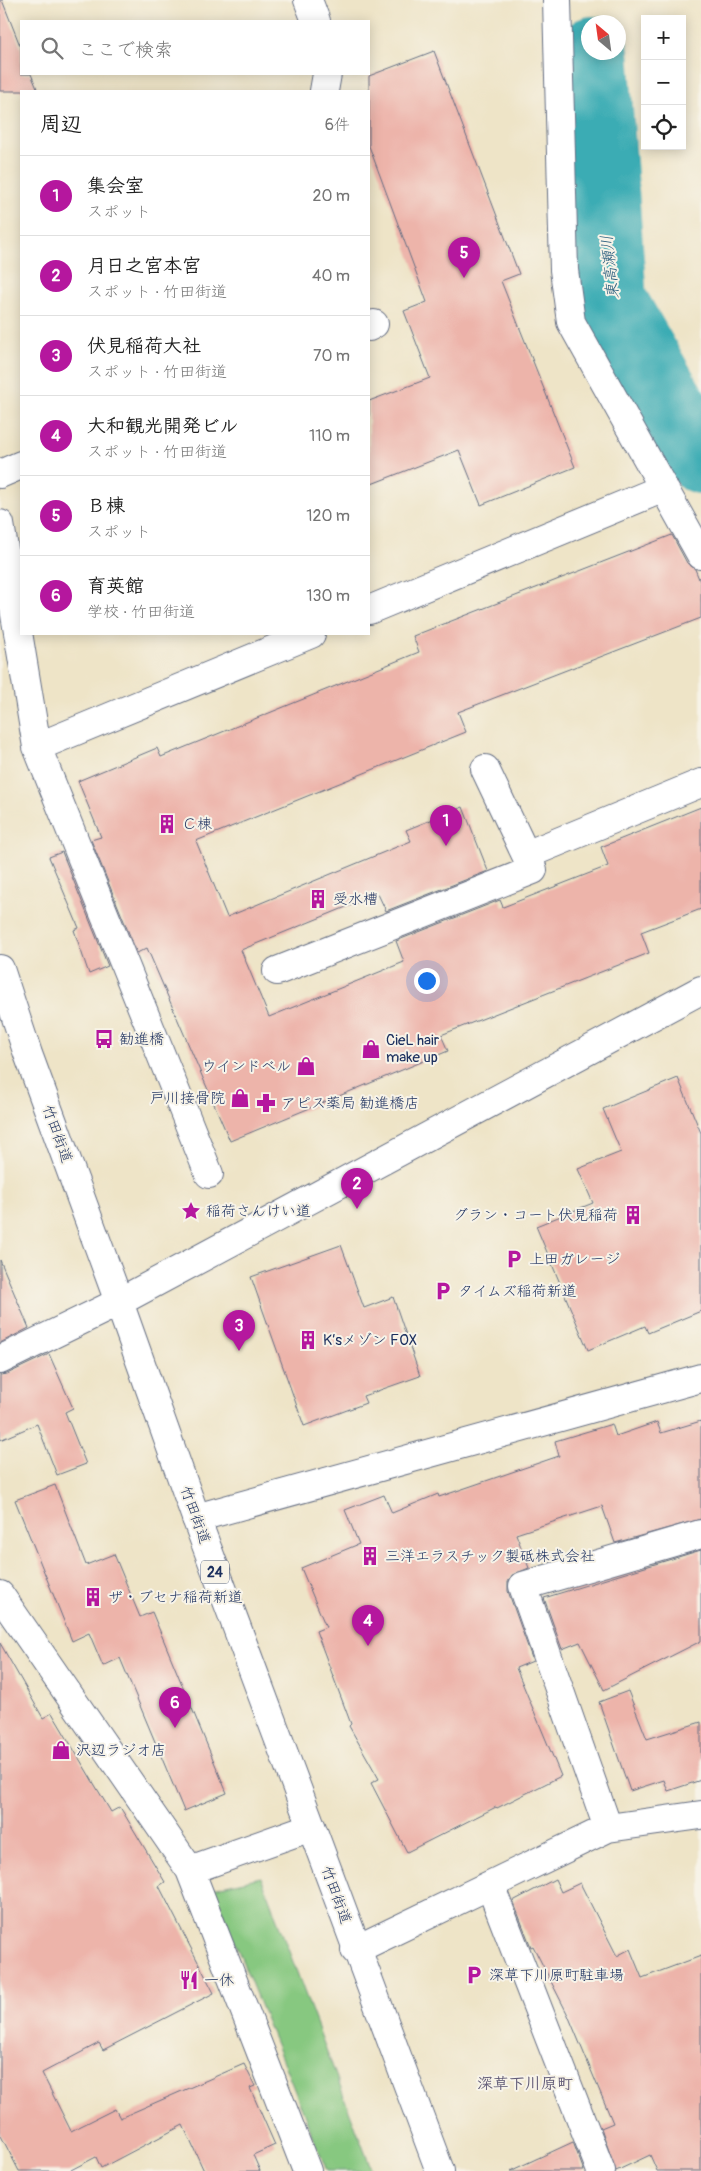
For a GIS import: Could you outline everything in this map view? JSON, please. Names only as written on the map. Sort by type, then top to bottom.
[{"type":"main road","points":[[308,0],[316,20]]},
{"type":"main road","points":[[557,0],[564,270],[571,322],[701,556]]},
{"type":"main road","points":[[324,90],[326,75]]},
{"type":"main road","points":[[0,474],[20,465]]},
{"type":"main road","points":[[370,610],[664,488]]},
{"type":"main road","points":[[0,524],[37,747],[209,1174]]},
{"type":"main road","points":[[37,747],[309,635]]},
{"type":"main road","points":[[277,971],[533,870],[485,769]]},
{"type":"main road","points":[[526,855],[701,783]]},
{"type":"main road","name":"竹田街道","points":[[0,969],[28,1054],[196,1518],[311,1826],[355,1950],[440,2171]]},
{"type":"main road","points":[[0,1360],[119,1302],[701,990]]},
{"type":"main road","points":[[0,1030],[28,1054]]},
{"type":"main road","points":[[196,1518],[701,1378]]},
{"type":"main road","points":[[608,1828],[523,1586],[701,1534]]},
{"type":"main road","points":[[0,1595],[190,1870],[307,2171]]},
{"type":"main road","points":[[355,1950],[608,1828],[701,1815]]},
{"type":"main road","points":[[190,1870],[311,1826]]},
{"type":"main road","points":[[490,1885],[601,2171]]},
{"type":"green space","points":[[261,1877],[372,2171],[327,2171],[213,1888]]},
{"type":"building","points":[[0,0],[2,0],[20,45],[20,75],[31,75],[38,90],[0,91]]},
{"type":"building","points":[[434,51],[519,274],[501,281],[575,467],[481,505],[459,450],[370,485],[370,401],[430,378],[404,311],[427,302],[370,149],[369,76]]},
{"type":"building","name":"Ｃ棟","points":[[672,535],[687,563],[695,569],[701,584],[701,618],[458,712],[466,732],[196,841],[227,917],[411,841],[406,830],[463,807],[488,871],[386,911],[378,894],[241,950],[269,1017],[404,962],[396,941],[500,900],[503,907],[608,866],[601,847],[701,807],[701,909],[641,932],[649,953],[441,1035],[448,1051],[230,1141],[147,948],[137,953],[91,840],[101,837],[78,781],[157,748],[161,757],[419,652],[413,636]]},
{"type":"building","points":[[62,852],[108,966],[89,974],[74,930],[79,928],[49,857]]},
{"type":"building","name":"グラン・コート伏見稲荷","points":[[678,1078],[701,1133],[701,1311],[648,1333],[645,1326],[588,1350],[536,1226],[593,1203],[578,1169],[621,1152],[603,1109]]},
{"type":"building","points":[[341,1245],[364,1308],[393,1297],[420,1376],[363,1396],[366,1403],[304,1426],[251,1277]]},
{"type":"building","points":[[0,1260],[29,1328],[0,1343]]},
{"type":"building","points":[[49,1354],[73,1408],[65,1412],[86,1464],[57,1475],[37,1424],[0,1440],[0,1375],[7,1374]]},
{"type":"building","points":[[701,1421],[701,1519],[615,1543],[602,1506],[516,1534],[529,1568],[512,1575],[508,1582],[508,1591],[533,1661],[516,1668],[561,1776],[407,1852],[371,1783],[379,1779],[349,1726],[351,1724],[316,1631],[326,1627],[301,1568],[359,1544],[345,1510],[384,1495],[392,1513],[438,1494],[439,1497],[559,1456],[555,1441],[612,1424],[616,1436],[657,1422],[661,1433]]},
{"type":"building","points":[[55,1485],[86,1565],[114,1554],[140,1617],[152,1612],[227,1793],[184,1811],[120,1658],[103,1666],[89,1633],[72,1641],[15,1500]]},
{"type":"building","points":[[701,1550],[701,1641],[604,1690],[580,1642],[562,1649],[544,1598]]},
{"type":"building","points":[[0,1643],[43,1718],[52,1713],[111,1812],[120,1807],[165,1882],[159,1886],[214,1993],[103,2050],[99,2043],[42,2073],[71,2131],[115,2109],[120,2118],[244,2064],[255,2086],[250,2088],[275,2145],[253,2155],[260,2171],[204,2171],[183,2125],[101,2168],[96,2157],[69,2171],[19,2171],[0,2134]]},
{"type":"building","points":[[628,1691],[647,1739],[701,1722],[701,1780],[668,1791],[664,1780],[630,1791],[599,1702]]},
{"type":"building","points":[[555,1879],[561,1892],[580,1883],[617,1956],[630,1949],[642,1978],[701,1956],[701,2171],[657,2171],[650,2155],[616,2171],[601,2128],[613,2123],[568,2015],[533,1946],[531,1947],[513,1901]]},
{"type":"building","points":[[573,2142],[584,2171],[510,2171]]},
{"type":"waterway","name":"東高瀬川","points":[[594,60],[611,301],[701,458]]},
{"type":"place","name":"Ｂ棟","points":[[464,278]]},
{"type":"place","name":"Ｃ棟","points":[[167,824]]},
{"type":"place","name":"集会室","points":[[446,846]]},
{"type":"place","name":"受水槽","points":[[318,899]]},
{"type":"place","name":"勧進橋","points":[[104,1039]]},
{"type":"place","name":"CieL hair make up","points":[[371,1049]]},
{"type":"place","name":"ウインドベル","points":[[306,1066]]},
{"type":"place","name":"戸川接骨院","points":[[240,1098]]},
{"type":"place","name":"アピス薬局 勧進橋店","points":[[266,1103]]},
{"type":"place","name":"月日之宮本宮","points":[[357,1209]]},
{"type":"place","name":"稲荷さんけい道","points":[[191,1211]]},
{"type":"place","name":"グラン・コート伏見稲荷","points":[[633,1215]]},
{"type":"place","name":"上田ガレージ","points":[[514,1259]]},
{"type":"place","name":"タイムズ稲荷新道","points":[[443,1291]]},
{"type":"place","name":"K’sメゾン FOX","points":[[308,1340]]},
{"type":"place","name":"伏見稲荷大社","points":[[239,1351]]},
{"type":"place","name":"三洋エラスチック製砥株式会社","points":[[370,1556]]},
{"type":"place","name":"ザ・ブセナ稲荷新道","points":[[93,1597]]},
{"type":"place","name":"大和観光開発ビル","points":[[368,1646]]},
{"type":"place","name":"育英館","points":[[175,1728]]},
{"type":"place","name":"沢辺ラジオ店","points":[[61,1750]]},
{"type":"place","name":"深草下川原町駐車場","points":[[474,1975]]},
{"type":"place","name":"一休","points":[[189,1980]]},
{"type":"district","name":"深草下川原町","points":[[525,2084]]}]
